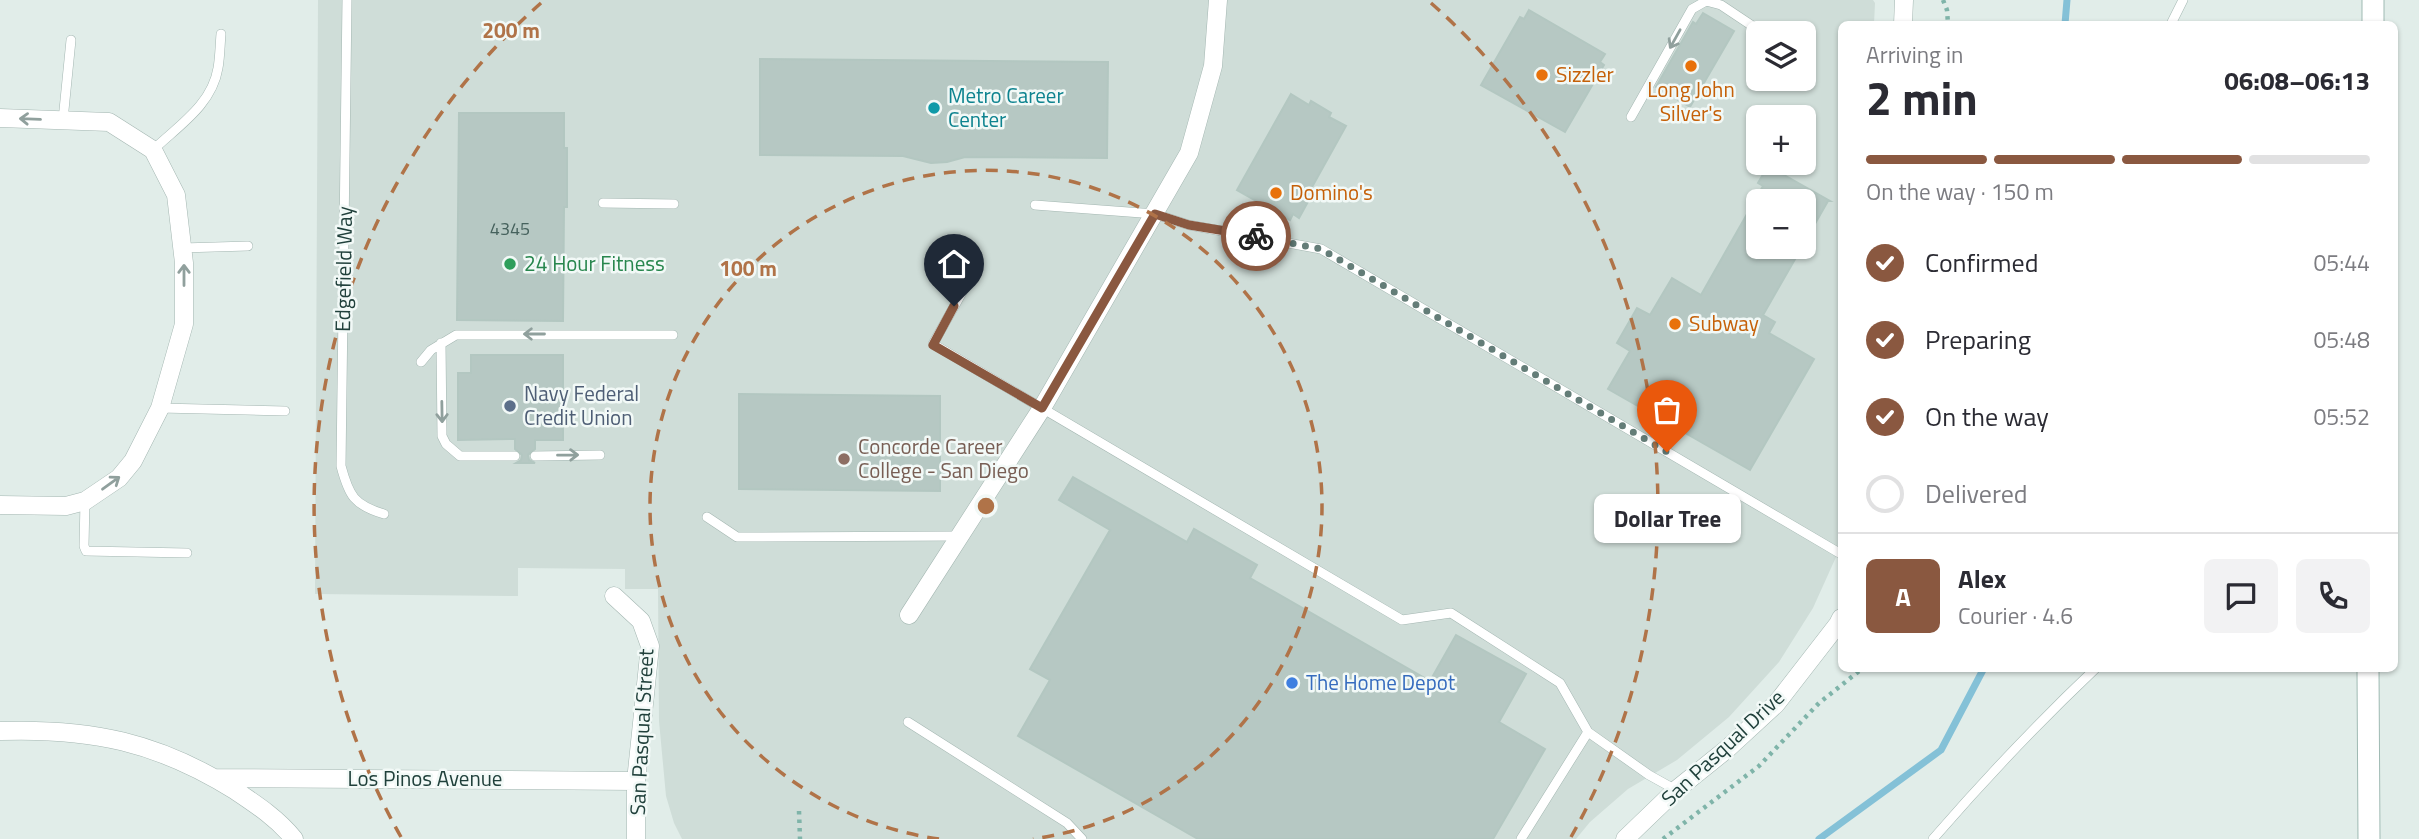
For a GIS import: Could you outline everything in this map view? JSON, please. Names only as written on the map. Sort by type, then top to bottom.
[{"type":"street","points":[[909,615],[1042,408],[1189,153],[1213,66],[1218,0]]},
{"type":"street","points":[[1903,21],[1904,0]]},
{"type":"street","points":[[2373,0],[2373,21]]},
{"type":"street","points":[[0,118],[109,122],[152,150],[176,195],[182,248],[184,324],[160,408],[133,461],[119,478],[85,501],[66,506],[0,505]]},
{"type":"street","name":"San Pasqual Street","points":[[614,596],[641,621],[650,646],[636,781],[636,839]]},
{"type":"street","name":"San Pasqual Drive","points":[[1625,839],[1676,790],[1727,749],[1776,704],[1838,622]]},
{"type":"street","points":[[2368,672],[2369,839]]},
{"type":"street","points":[[0,731],[42,730],[97,735],[157,750],[215,778],[268,812],[294,839]]},
{"type":"street","name":"Los Pinos Avenue","points":[[215,778],[636,781]]},
{"type":"lane","name":"Edgefield Way","points":[[347,0],[341,466],[348,492],[364,508],[384,514]]},
{"type":"lane","points":[[2172,21],[2183,0]]},
{"type":"lane","points":[[1631,117],[1692,9],[1706,1],[1721,5],[1746,22]]},
{"type":"lane","points":[[152,150],[200,107],[211,90],[218,69],[221,34]]},
{"type":"lane","points":[[63,120],[71,40]]},
{"type":"lane","points":[[603,203],[674,204]]},
{"type":"lane","points":[[1035,205],[1155,214],[1189,225],[1321,249],[1838,552]]},
{"type":"lane","points":[[182,248],[248,246]]},
{"type":"lane","points":[[965,287],[933,345],[1402,620],[1451,613],[1560,683],[1588,732],[1649,775],[1676,790]]},
{"type":"lane","points":[[421,362],[430,350],[456,335],[673,335]]},
{"type":"lane","points":[[441,343],[442,436],[446,444],[460,456],[515,456]]},
{"type":"lane","points":[[160,408],[285,411]]},
{"type":"lane","points":[[535,456],[600,455]]},
{"type":"lane","points":[[85,501],[86,551],[187,553]]},
{"type":"lane","points":[[707,517],[737,537],[958,537]]},
{"type":"lane","points":[[1933,839],[1966,800],[2092,672]]},
{"type":"lane","points":[[908,722],[1067,823],[1082,839]]},
{"type":"lane","points":[[1521,839],[1588,732]]},
{"type":"path","points":[[1943,0],[1948,21]]},
{"type":"path","points":[[1663,839],[1759,766],[1819,703],[1858,672]]},
{"type":"path","points":[[799,811],[800,839]]},
{"type":"shaded area","points":[[318,0],[1873,0],[1875,3],[1874,21],[1838,21],[1838,553],[1813,608],[1779,662],[1729,717],[1677,760],[1628,789],[1590,822],[1576,839],[682,839],[666,796],[659,721],[658,589],[625,589],[625,569],[518,568],[518,596],[315,594]]},
{"type":"building","name":"Sizzler","points":[[1529,10],[1605,54],[1600,62],[1604,65],[1565,132],[1481,85],[1520,17],[1524,19]]},
{"type":"building","name":"Long John Silver's","points":[[1703,13],[1734,31],[1690,107],[1656,87],[1693,22],[1696,24]]},
{"type":"building","name":"Metro Career Center","points":[[760,59],[1108,62],[1107,158],[965,157],[931,163],[903,156],[760,155]]},
{"type":"building","points":[[1291,94],[1309,105],[1311,101],[1331,113],[1329,117],[1346,126],[1307,196],[1310,198],[1299,218],[1293,214],[1290,220],[1237,190]]},
{"type":"building","name":"24 Hour Fitness","points":[[459,113],[564,113],[567,207],[564,207],[563,321],[457,320]]},
{"type":"building","points":[[1763,175],[1784,175],[1809,189],[1761,189],[1763,186],[1758,183]]},
{"type":"building","points":[[1816,193],[1828,201],[1816,222]]},
{"type":"building","points":[[1746,216],[1746,259],[1795,259],[1763,315],[1775,322],[1769,333],[1814,359],[1750,470],[1608,389],[1630,351],[1617,343],[1637,308],[1650,315],[1672,278],[1701,295]]},
{"type":"building","name":"Navy Federal Credit Union","points":[[471,355],[563,355],[563,440],[535,440],[535,449],[528,455],[529,460],[535,463],[516,463],[521,460],[522,455],[515,449],[515,439],[458,440],[458,373],[471,373]]},
{"type":"building","name":"Concorde Career College - San Diego","points":[[739,394],[940,396],[940,491],[739,489]]},
{"type":"building","name":"The Home Depot","points":[[1073,477],[1187,542],[1194,529],[1257,565],[1250,578],[1430,681],[1456,635],[1526,674],[1499,722],[1545,749],[1493,839],[1198,839],[1018,736],[1050,680],[1030,669],[1110,530],[1059,500]]},
{"type":"waterway","points":[[2065,21],[2067,0]]},
{"type":"waterway","points":[[1819,839],[1941,750],[1982,672]]},
{"type":"way so far","points":[[1256,236],[1321,249],[1667,452]]},
{"type":"place","name":"Long John Silver's","points":[[1691,66]]},
{"type":"place","name":"Sizzler","points":[[1542,75]]},
{"type":"place","name":"Metro Career Center","points":[[934,108]]},
{"type":"place","name":"Domino's","points":[[1276,193]]},
{"type":"place","name":"24 Hour Fitness","points":[[510,264]]},
{"type":"place","name":"Subway","points":[[1675,324]]},
{"type":"place","name":"Navy Federal Credit Union","points":[[510,406]]},
{"type":"place","name":"Dollar Tree","points":[[1667,452]]},
{"type":"place","name":"Concorde Career College - San Diego","points":[[844,459]]},
{"type":"place","name":"The Home Depot","points":[[1292,683]]},
{"type":"route","points":[[954,306],[933,345],[1042,408],[1155,214],[1189,225],[1256,236]]}]
